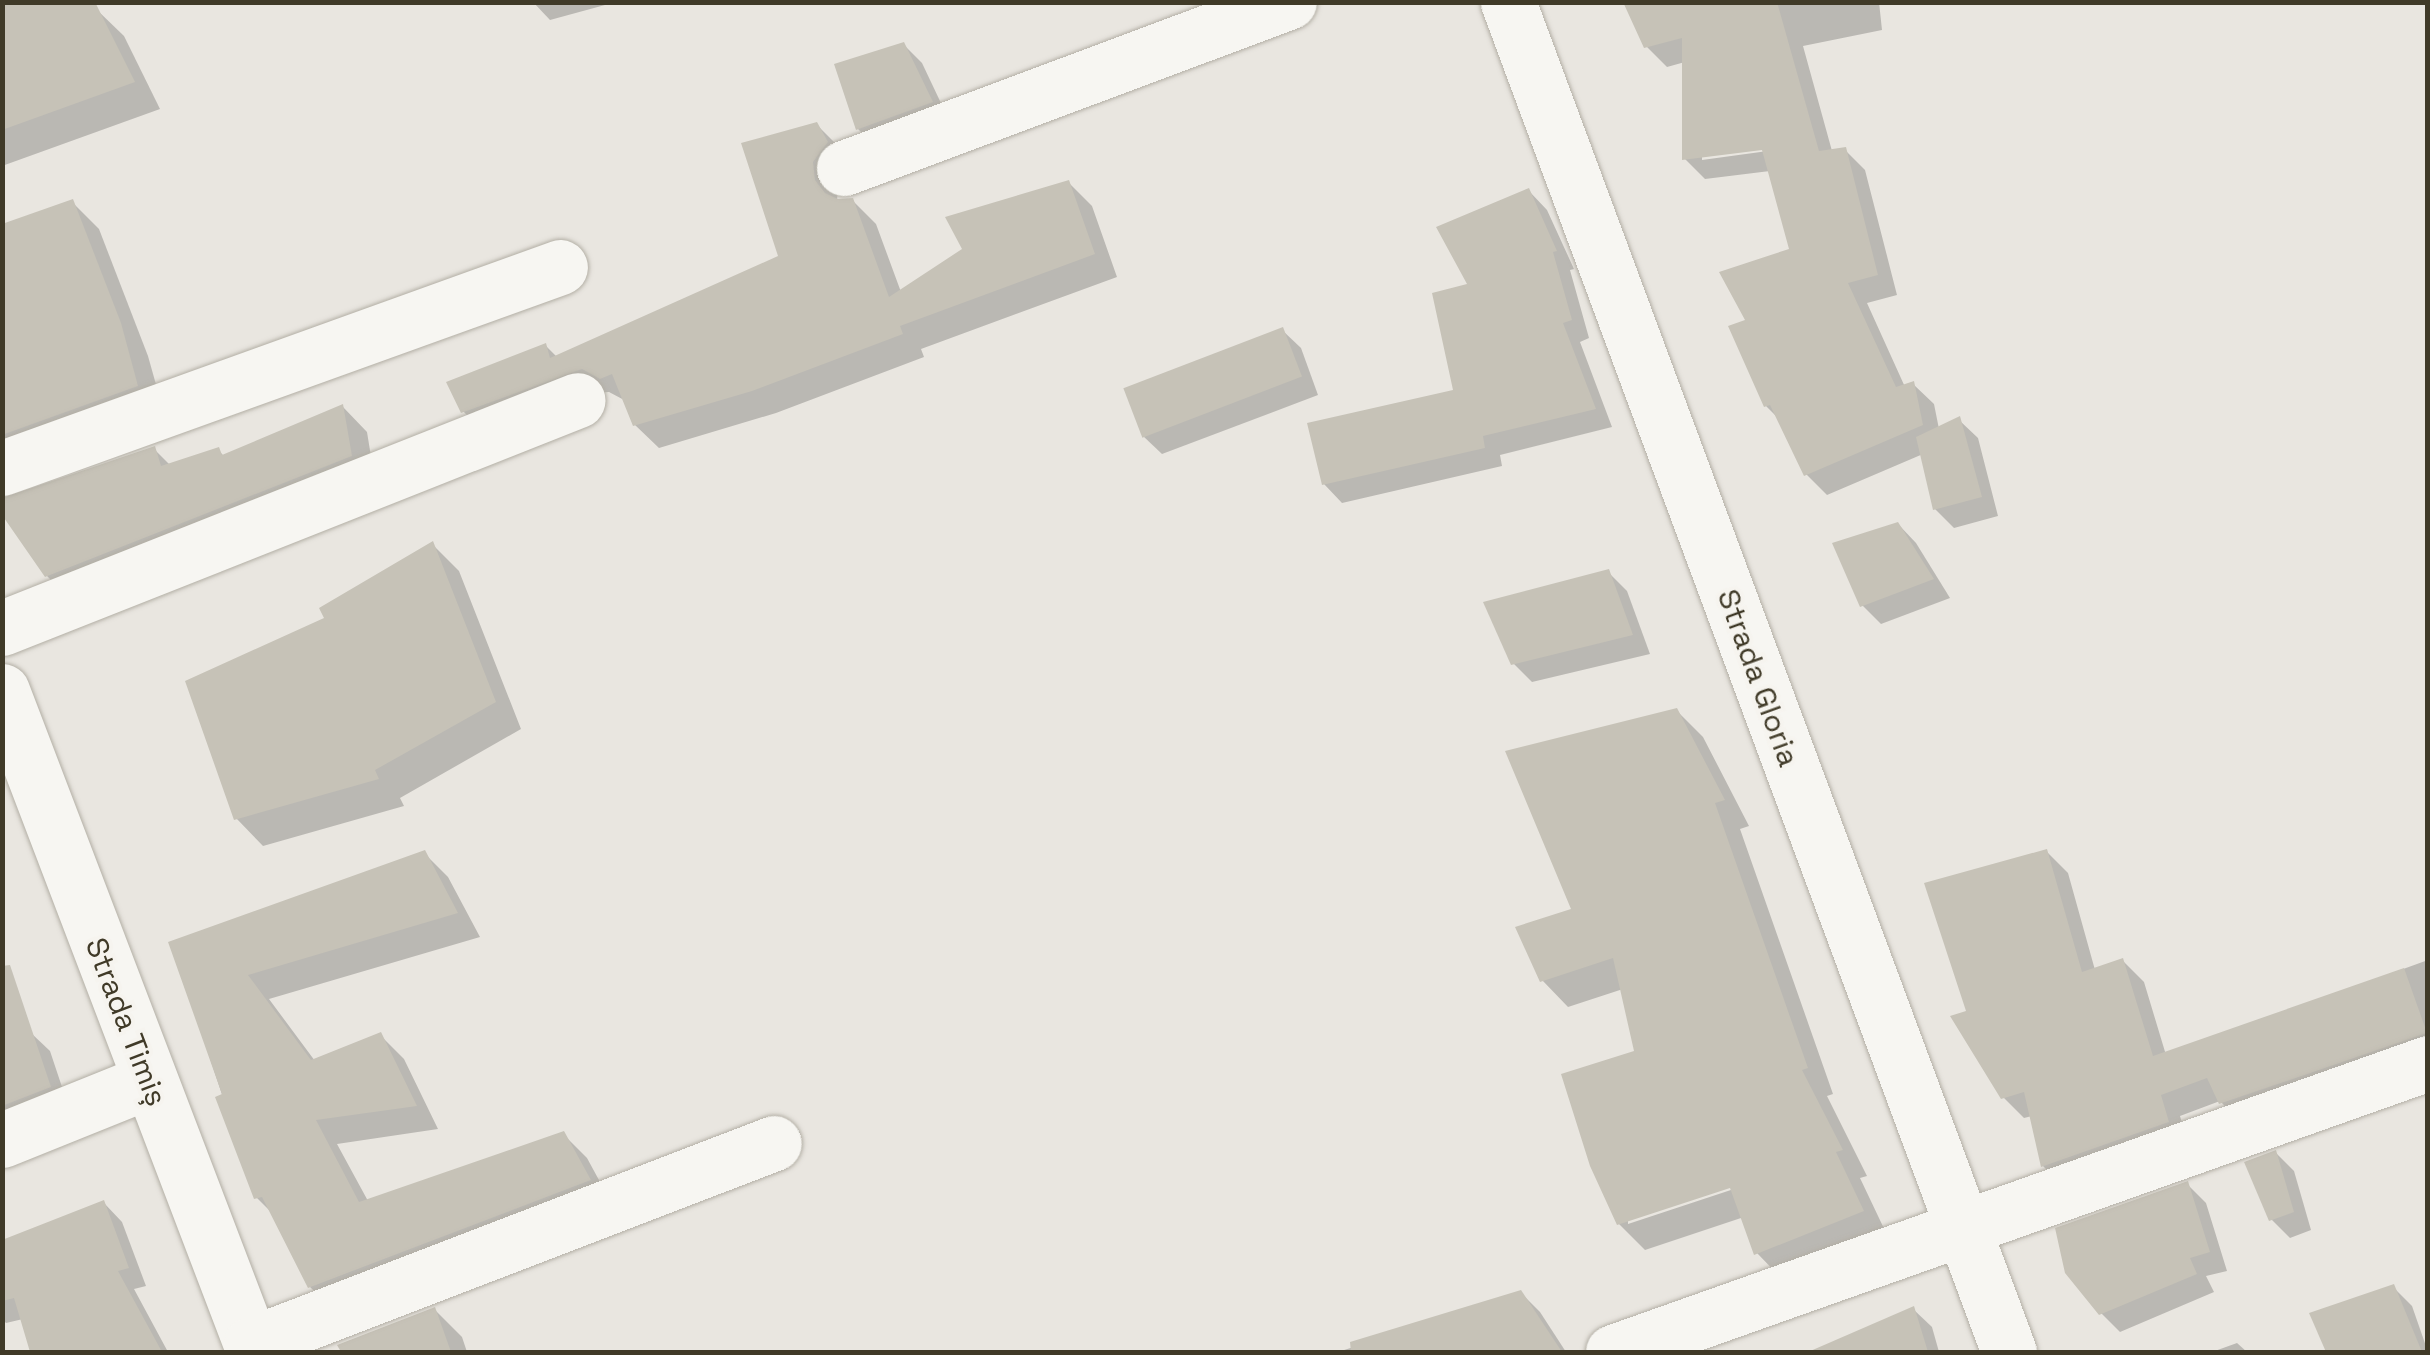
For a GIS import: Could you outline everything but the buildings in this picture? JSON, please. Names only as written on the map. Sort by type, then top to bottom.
[{"type":"street","points":[[844,168],[1289,2]]},
{"type":"street","name":"Strada Gloria","points":[[1508,2],[2010,1352]]},
{"type":"street","points":[[2,468],[560,268]]},
{"type":"street","points":[[2,628],[578,400]]},
{"type":"street","name":"Strada Timiș","points":[[2,691],[18,790],[149,1081],[252,1348]]},
{"type":"street","points":[[1614,1352],[2428,1064]]},
{"type":"street","points":[[2,1140],[149,1081]]},
{"type":"street","points":[[252,1348],[774,1143]]}]
